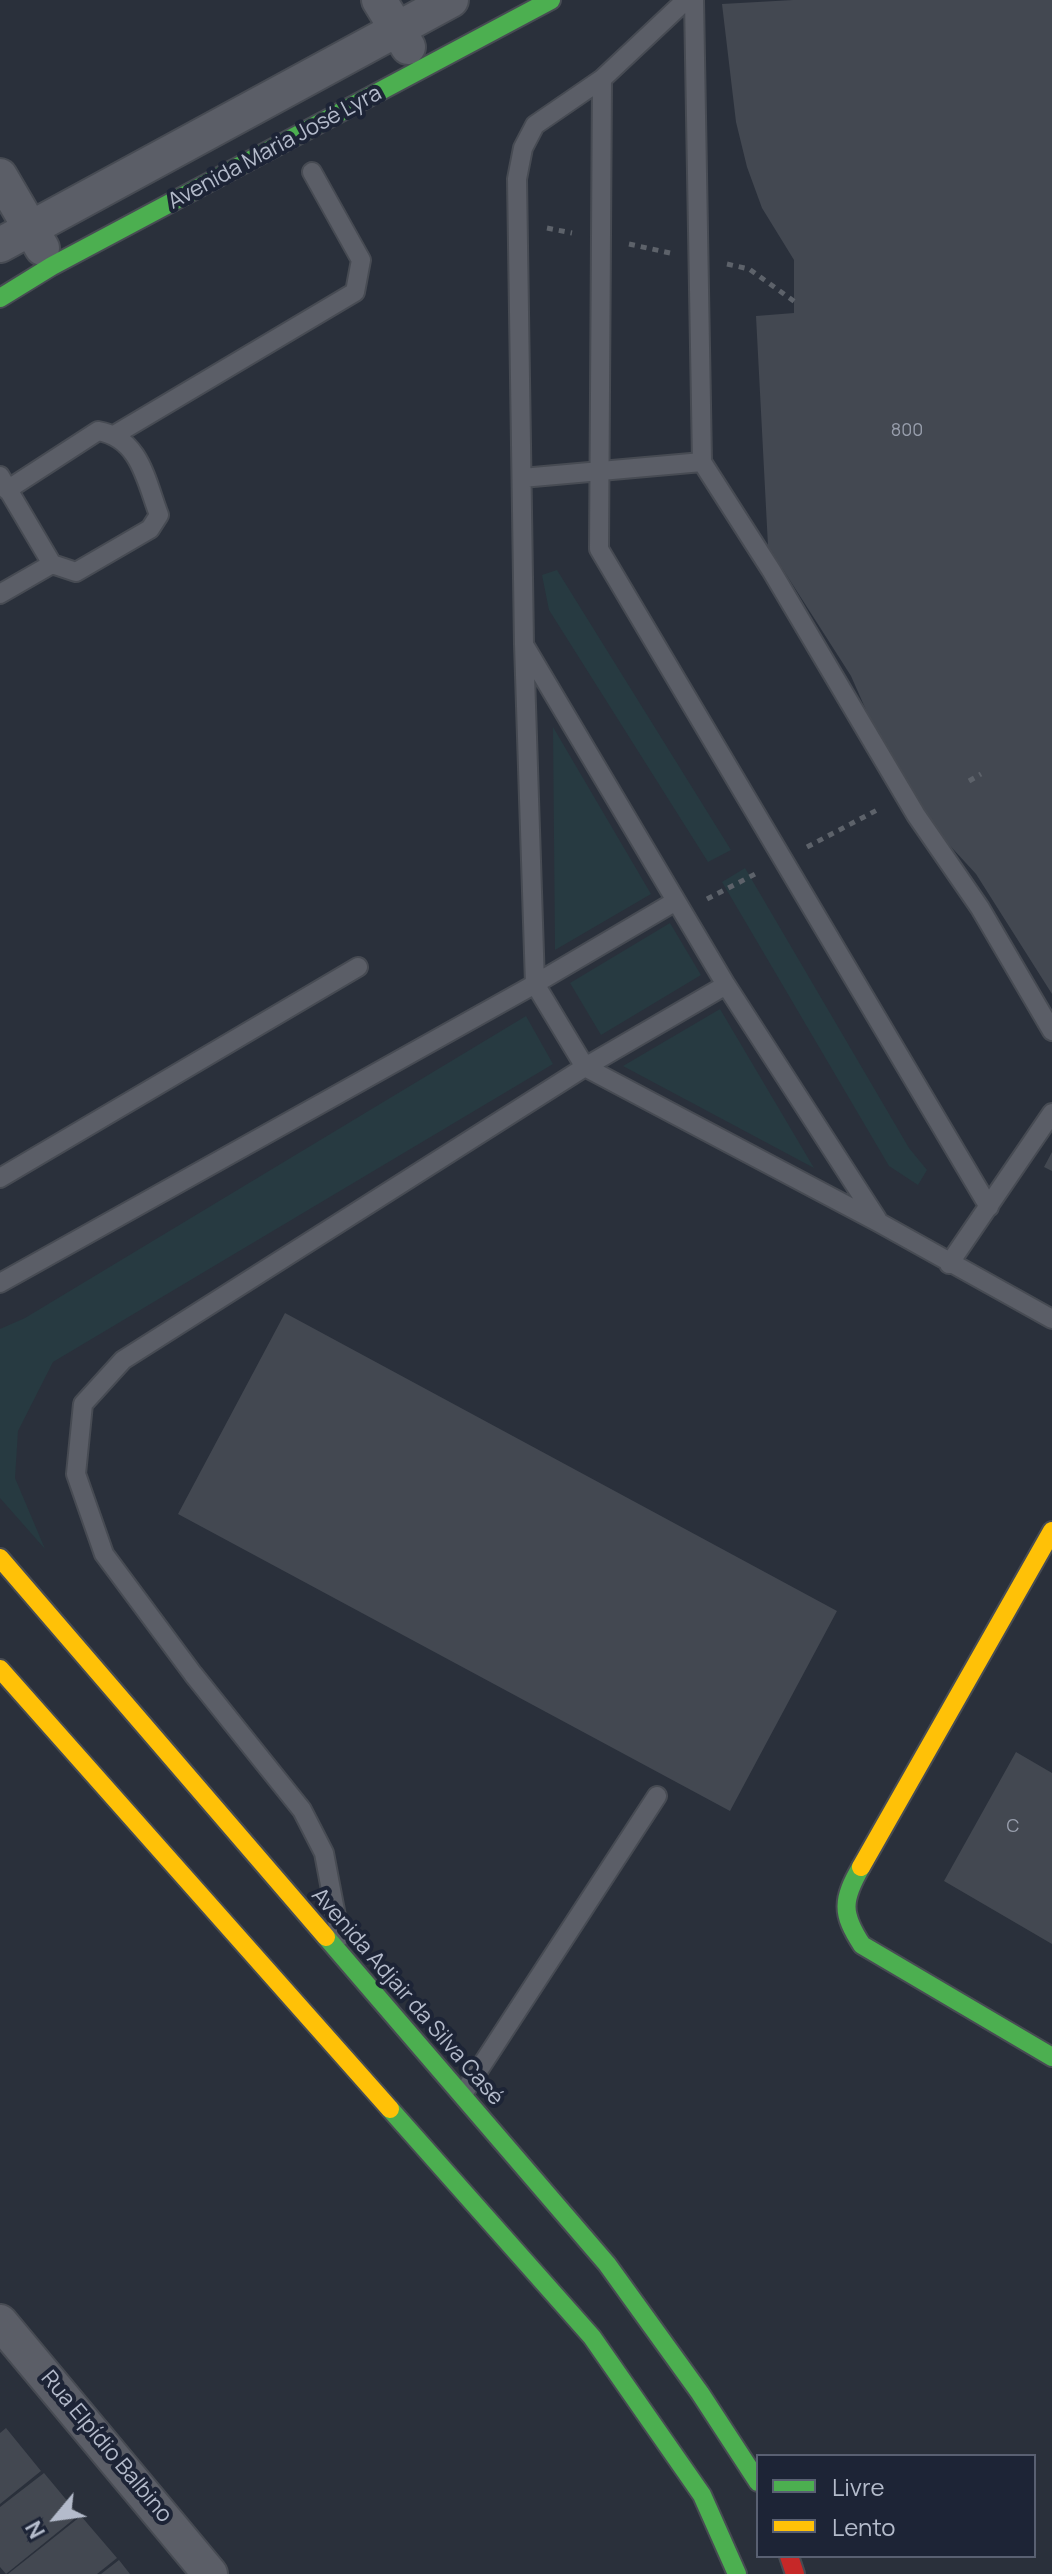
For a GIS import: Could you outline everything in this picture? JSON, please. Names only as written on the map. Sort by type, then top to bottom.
[{"type":"main road","name":"Avenida Maria José Lyra","points":[[0,298],[52,266],[551,0]]},
{"type":"main road","points":[[1052,1531],[846,1893],[847,1922],[862,1945],[1052,2057]]},
{"type":"main road","name":"Avenida Adjair da Silva Casé","points":[[0,1558],[345,1963],[607,2264],[700,2393],[756,2479]]},
{"type":"main road","points":[[4,1682],[592,2337],[702,2495],[737,2574]]},
{"type":"street","points":[[379,0],[424,70]]},
{"type":"street","name":"Avenida Maria José Lyra","points":[[0,245],[451,0]]},
{"type":"street","points":[[0,176],[52,266]]},
{"type":"street","name":"Rua Elpídio Balbino","points":[[0,2322],[210,2574]]},
{"type":"lane","points":[[686,0],[602,79],[535,125],[523,148],[517,179],[524,644],[535,984],[585,1067],[878,1222],[1052,1319]]},
{"type":"lane","points":[[694,0],[702,462],[771,570],[916,815],[980,908],[1052,1031]]},
{"type":"lane","points":[[602,79],[599,549],[989,1207]]},
{"type":"lane","points":[[116,434],[355,292],[361,260],[312,172]]},
{"type":"lane","points":[[98,431],[116,434],[130,446],[153,487],[159,515],[150,529],[76,572],[52,564],[4,483],[98,431]]},
{"type":"lane","points":[[522,478],[702,462]]},
{"type":"lane","points":[[0,594],[52,564]]},
{"type":"lane","points":[[524,644],[726,985],[878,1222]]},
{"type":"lane","points":[[0,1283],[535,984],[676,901]]},
{"type":"lane","points":[[0,1178],[358,967]]},
{"type":"lane","points":[[345,1963],[324,1853],[302,1810],[193,1674],[104,1554],[76,1474],[83,1404],[123,1360],[585,1067],[726,985]]},
{"type":"lane","points":[[949,1264],[1052,1113]]},
{"type":"lane","points":[[462,2097],[657,1796]]},
{"type":"path","points":[[728,265],[749,269],[795,302]]},
{"type":"path","points":[[969,781],[981,774]]},
{"type":"path","points":[[783,859],[864,817]]},
{"type":"shaded area","points":[[557,570],[731,850],[708,862],[549,610],[542,575]]},
{"type":"shaded area","points":[[553,727],[651,894],[555,950]]},
{"type":"shaded area","points":[[745,868],[909,1148],[927,1170],[918,1185],[889,1166],[722,882]]},
{"type":"shaded area","points":[[670,923],[701,975],[601,1035],[570,983]]},
{"type":"shaded area","points":[[720,1009],[814,1168],[623,1066]]},
{"type":"shaded area","points":[[526,1016],[553,1064],[53,1362],[18,1431],[15,1478],[45,1549],[0,1498],[0,1329],[25,1318]]},
{"type":"building","points":[[793,0],[1052,0],[1052,994],[976,874],[931,825],[874,728],[851,676],[768,546],[756,316],[794,313],[794,260],[762,208],[747,167],[736,122],[722,4]]},
{"type":"building","points":[[1052,1152],[1052,1171],[1044,1167]]},
{"type":"building","points":[[285,1313],[837,1611],[730,1811],[178,1514]]},
{"type":"building","points":[[1016,1752],[1052,1773],[1052,1944],[944,1881]]},
{"type":"building","points":[[6,2428],[41,2471],[0,2504],[0,2433]]},
{"type":"building","points":[[44,2473],[79,2515],[6,2574],[0,2567],[0,2507]]},
{"type":"building","points":[[81,2516],[117,2558],[97,2574],[8,2574]]},
{"type":"building","points":[[119,2560],[130,2574],[101,2574]]},
{"type":"traffic: fast","points":[[0,298],[52,266],[551,0]]},
{"type":"traffic: fast","points":[[861,1867],[846,1906],[850,1924],[862,1945],[1052,2057]]},
{"type":"traffic: fast","points":[[326,1937],[607,2264],[700,2393],[756,2479]]},
{"type":"traffic: fast","points":[[390,2109],[592,2337],[702,2495],[737,2574]]},
{"type":"traffic: slow","points":[[861,1867],[1052,1531]]},
{"type":"traffic: slow","points":[[0,1558],[326,1937]]},
{"type":"traffic: slow","points":[[0,1669],[390,2109]]},
{"type":"traffic: jam","points":[[790,2558],[795,2574]]}]
